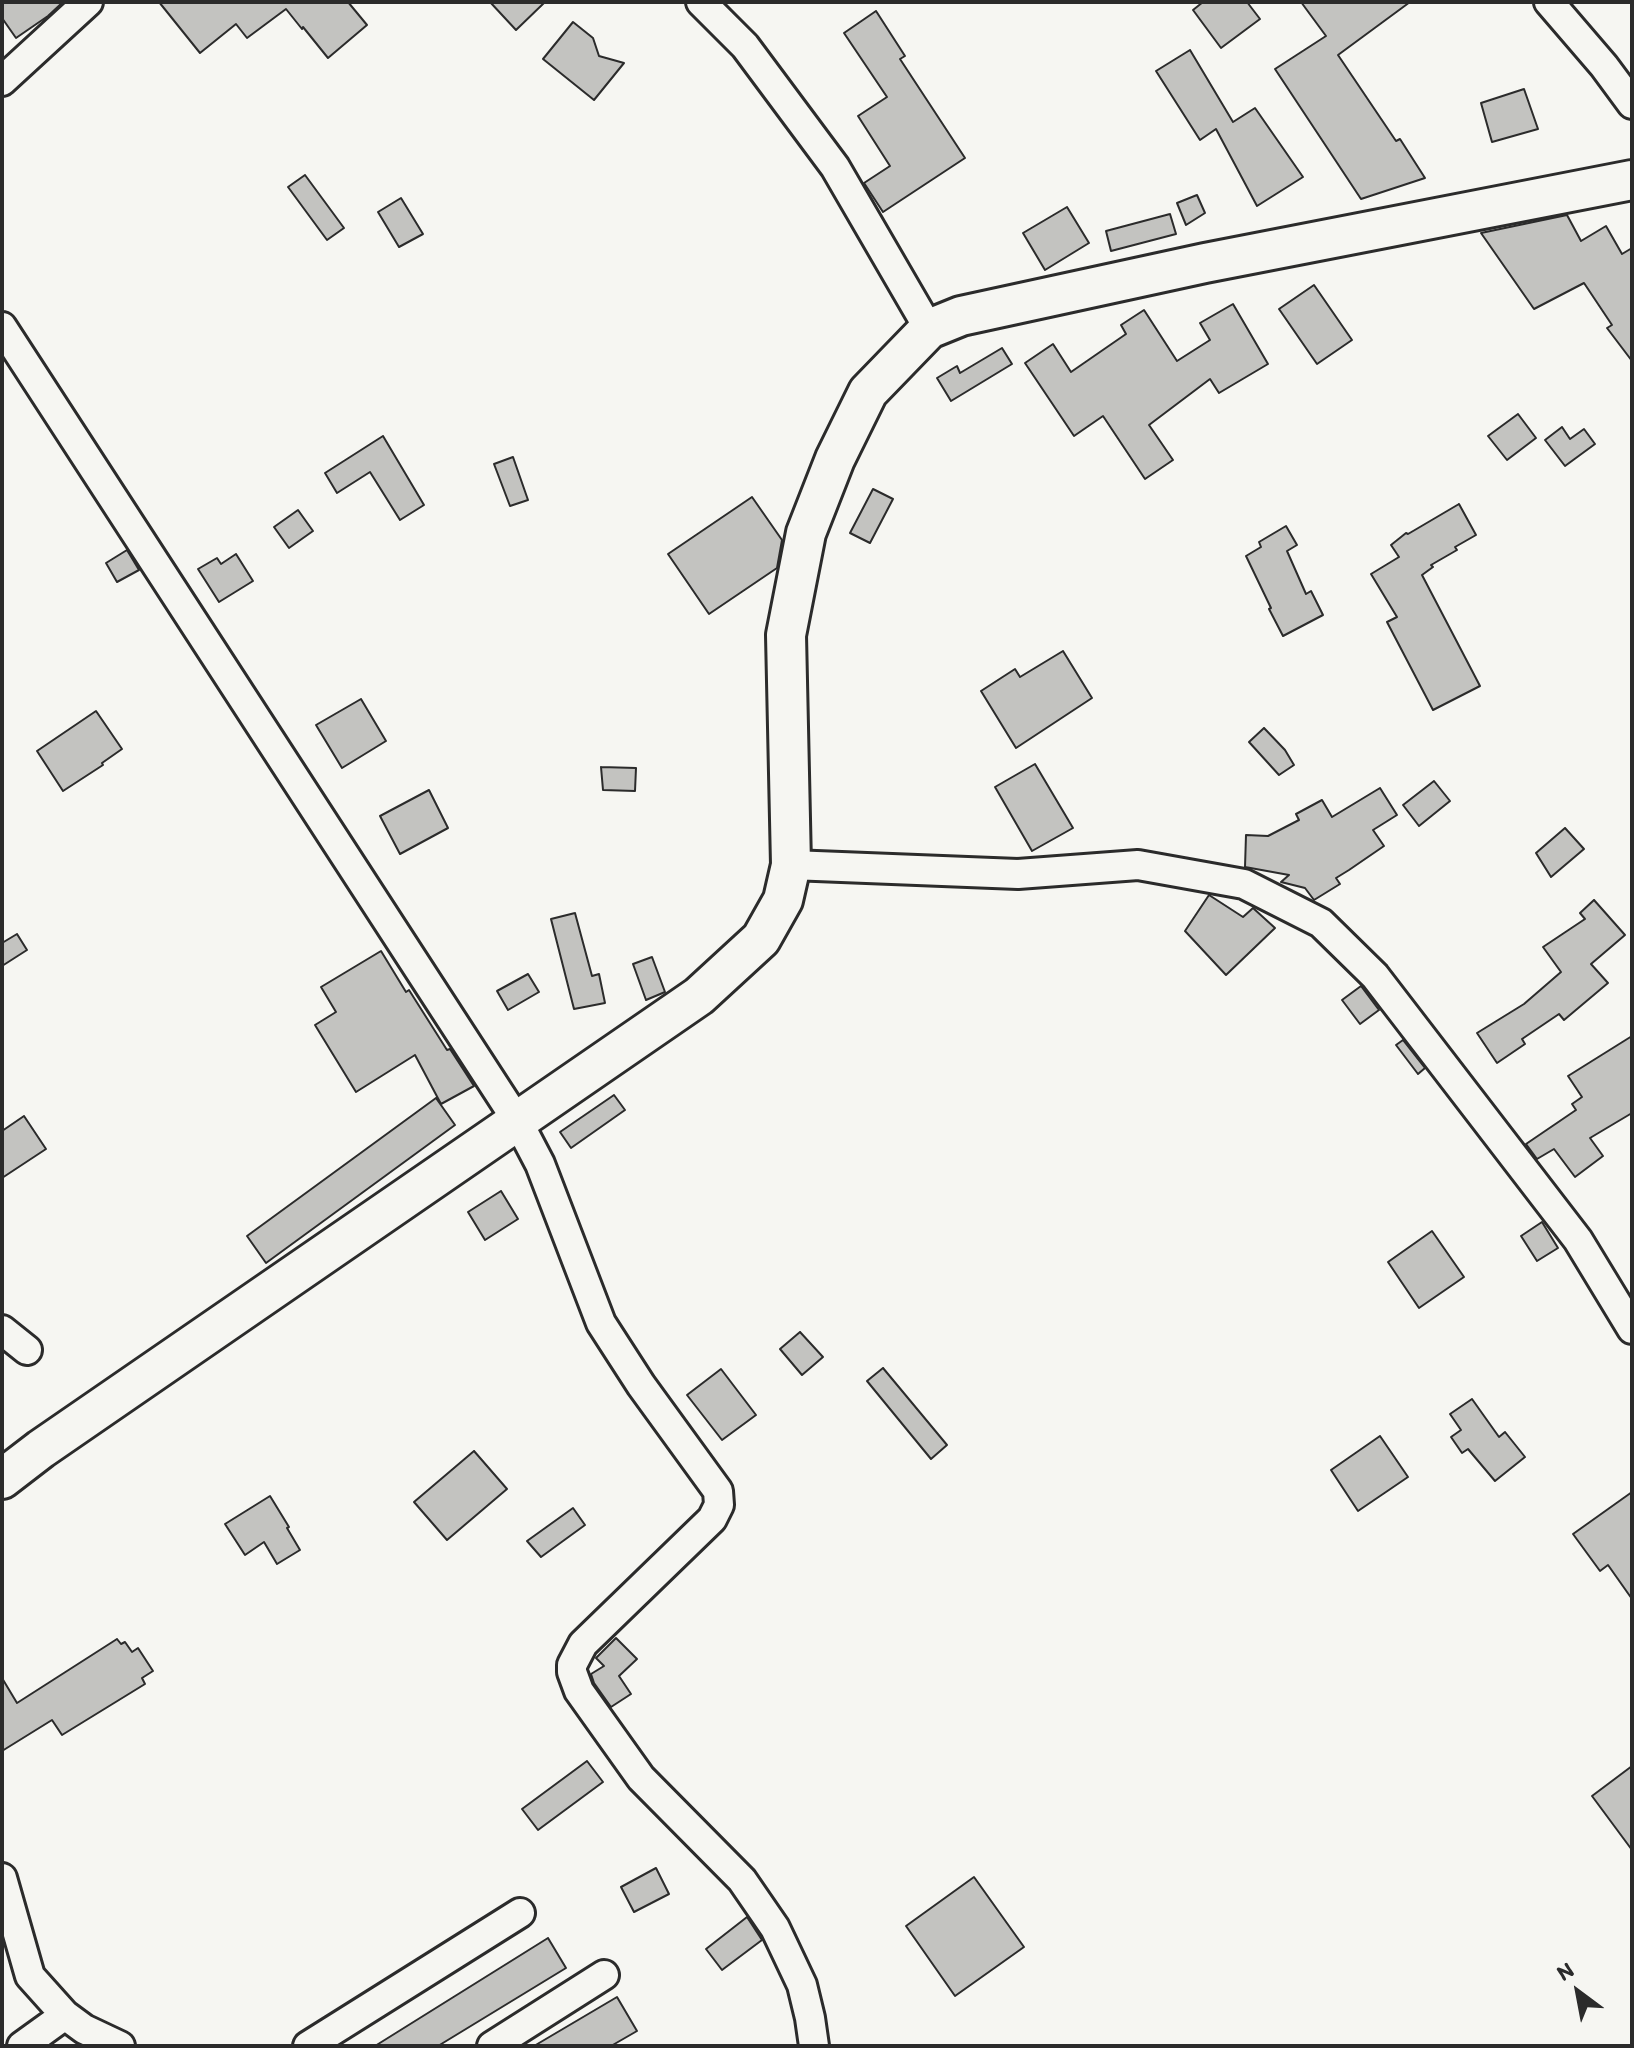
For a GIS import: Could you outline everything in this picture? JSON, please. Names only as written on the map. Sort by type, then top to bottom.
[{"type":"main road","points":[[2,1479],[41,1449],[699,996],[761,939],[783,900],[791,865],[786,635],[806,533],[835,459],[868,392],[929,329],[961,316],[1205,263],[1632,180]]},
{"type":"street","points":[[2,81],[88,2]]},
{"type":"street","points":[[701,2],[745,46],[835,167],[929,329]]},
{"type":"street","points":[[1549,2],[1632,104]]},
{"type":"street","points":[[2,327],[518,1122],[540,1164],[601,1323],[641,1385],[718,1491],[719,1505],[712,1519],[583,1644],[572,1665],[572,1672],[579,1691],[641,1778],[742,1880],[775,1928],[802,1985],[814,2046]]},
{"type":"street","points":[[791,865],[1018,874],[1138,865],[1244,884],[1321,923],[1375,976],[1578,1240],[1632,1329]]},
{"type":"street","points":[[2,1330],[27,1350]]},
{"type":"street","points":[[2,1878],[30,1976],[65,2015],[84,2029],[120,2046]]},
{"type":"street","points":[[308,2046],[520,1913]]},
{"type":"street","points":[[492,2046],[604,1975]]},
{"type":"street","points":[[22,2046],[65,2015]]},
{"type":"building","points":[[2,2],[63,2],[16,38],[2,18]]},
{"type":"building","points":[[159,2],[348,2],[367,25],[328,58],[286,9],[247,38],[236,24],[200,53]]},
{"type":"building","points":[[490,2],[545,2],[516,30]]},
{"type":"building","points":[[1203,2],[1247,2],[1260,19],[1221,48],[1193,10]]},
{"type":"building","points":[[1301,2],[1410,2],[1338,55],[1425,178],[1361,199],[1275,69],[1326,36]]},
{"type":"building","points":[[876,11],[905,56],[900,59],[965,158],[883,212],[864,183],[890,166],[858,116],[887,97],[844,33]]},
{"type":"building","points":[[573,22],[593,38],[599,56],[624,63],[594,100],[543,59]]},
{"type":"building","points":[[1190,50],[1233,122],[1255,108],[1303,177],[1257,206],[1216,129],[1200,140],[1156,71]]},
{"type":"building","points":[[1524,89],[1538,129],[1492,142],[1481,103]]},
{"type":"building","points":[[305,175],[344,228],[327,240],[288,187]]},
{"type":"building","points":[[1197,195],[1205,213],[1186,225],[1177,203]]},
{"type":"building","points":[[401,198],[423,234],[399,247],[378,212]]},
{"type":"building","points":[[1067,207],[1089,243],[1045,270],[1023,233]]},
{"type":"building","points":[[1170,214],[1176,234],[1111,251],[1106,231]]},
{"type":"building","points":[[1567,215],[1581,241],[1606,226],[1622,254],[1632,248],[1632,361],[1607,328],[1612,325],[1584,283],[1534,309],[1481,233]]},
{"type":"building","points":[[1314,285],[1352,340],[1317,364],[1279,309]]},
{"type":"building","points":[[1233,304],[1268,364],[1219,393],[1210,379],[1149,425],[1173,460],[1145,479],[1103,416],[1074,436],[1025,363],[1053,344],[1071,372],[1126,334],[1121,325],[1144,310],[1177,361],[1210,340],[1200,323]]},
{"type":"building","points":[[1002,348],[1012,364],[951,401],[937,378],[957,366],[960,373]]},
{"type":"building","points":[[1518,414],[1536,438],[1507,460],[1488,436]]},
{"type":"building","points":[[1562,427],[1570,439],[1584,429],[1595,444],[1565,466],[1545,440]]},
{"type":"building","points":[[383,436],[424,505],[400,520],[370,472],[337,493],[325,473]]},
{"type":"building","points":[[513,457],[528,500],[510,506],[494,464]]},
{"type":"building","points":[[873,489],[893,499],[870,543],[850,533]]},
{"type":"building","points":[[752,497],[782,540],[777,568],[709,614],[668,554]]},
{"type":"building","points":[[1459,504],[1476,535],[1455,547],[1457,550],[1431,565],[1433,567],[1422,575],[1480,686],[1433,710],[1387,622],[1397,617],[1371,574],[1399,557],[1391,545],[1406,533]]},
{"type":"building","points":[[298,510],[313,531],[289,548],[274,527]]},
{"type":"building","points":[[1286,526],[1297,545],[1287,551],[1306,594],[1311,591],[1323,615],[1283,636],[1246,556],[1261,547],[1259,542]]},
{"type":"building","points":[[127,550],[139,570],[117,582],[106,563]]},
{"type":"building","points":[[236,554],[253,581],[219,602],[198,569],[217,558],[221,564]]},
{"type":"building","points":[[1063,651],[1092,698],[1016,748],[981,691],[1015,669],[1020,677]]},
{"type":"building","points":[[361,699],[386,741],[342,768],[316,725]]},
{"type":"building","points":[[96,711],[122,749],[63,791],[37,751]]},
{"type":"building","points":[[1264,728],[1285,750],[1294,765],[1279,775],[1249,742]]},
{"type":"building","points":[[1035,764],[1073,828],[1032,851],[995,787]]},
{"type":"building","points":[[601,767],[636,768],[635,791],[603,790]]},
{"type":"building","points":[[1434,781],[1450,801],[1419,826],[1403,805]]},
{"type":"building","points":[[1380,788],[1397,815],[1373,830],[1384,846],[1336,878],[1340,884],[1314,900],[1305,888],[1281,882],[1289,875],[1245,867],[1246,835],[1268,836],[1299,820],[1296,814],[1322,800],[1332,817]]},
{"type":"building","points":[[429,790],[448,828],[400,854],[380,816]]},
{"type":"building","points":[[1565,828],[1584,849],[1551,877],[1536,853]]},
{"type":"building","points":[[1209,895],[1243,917],[1253,908],[1275,928],[1226,975],[1185,931]]},
{"type":"building","points":[[1594,900],[1625,935],[1591,964],[1608,983],[1564,1020],[1559,1014],[1522,1039],[1525,1044],[1497,1063],[1477,1033],[1524,1004],[1561,972],[1543,947],[1585,919],[1580,913]]},
{"type":"building","points":[[575,913],[592,976],[599,974],[605,1003],[574,1009],[551,919]]},
{"type":"building","points":[[17,934],[27,950],[2,966],[2,943]]},
{"type":"building","points":[[381,951],[406,992],[409,990],[474,1086],[441,1104],[415,1055],[356,1092],[315,1025],[336,1012],[321,987]]},
{"type":"building","points":[[652,957],[665,992],[646,1000],[633,964]]},
{"type":"building","points":[[528,974],[539,992],[508,1010],[497,991]]},
{"type":"building","points":[[1361,986],[1379,1010],[1360,1024],[1342,1000]]},
{"type":"building","points":[[1632,1036],[1632,1113],[1590,1138],[1603,1156],[1575,1177],[1554,1149],[1537,1159],[1526,1144],[1576,1110],[1572,1104],[1582,1097],[1568,1076]]},
{"type":"building","points":[[1403,1040],[1425,1068],[1418,1074],[1396,1045]]},
{"type":"building","points":[[614,1095],[625,1110],[571,1148],[560,1132]]},
{"type":"building","points":[[436,1098],[455,1125],[266,1263],[247,1236]]},
{"type":"building","points":[[24,1116],[46,1149],[2,1178],[2,1131]]},
{"type":"building","points":[[501,1191],[518,1219],[485,1240],[468,1212]]},
{"type":"building","points":[[1542,1222],[1558,1248],[1537,1261],[1521,1236]]},
{"type":"building","points":[[1432,1231],[1464,1277],[1419,1308],[1388,1262]]},
{"type":"building","points":[[800,1332],[823,1357],[802,1375],[780,1349]]},
{"type":"building","points":[[883,1368],[947,1445],[931,1459],[867,1381]]},
{"type":"building","points":[[721,1369],[756,1415],[722,1440],[687,1395]]},
{"type":"building","points":[[1472,1399],[1499,1437],[1505,1432],[1525,1457],[1495,1481],[1468,1449],[1462,1453],[1451,1437],[1461,1430],[1450,1414]]},
{"type":"building","points":[[1380,1436],[1408,1477],[1358,1511],[1331,1470]]},
{"type":"building","points":[[474,1451],[507,1489],[447,1540],[414,1502]]},
{"type":"building","points":[[1632,1492],[1632,1599],[1608,1565],[1600,1571],[1573,1534]]},
{"type":"building","points":[[270,1496],[300,1550],[277,1564],[264,1542],[245,1555],[225,1524]]},
{"type":"building","points":[[573,1508],[585,1525],[541,1557],[527,1541]]},
{"type":"building","points":[[616,1638],[637,1659],[619,1676],[631,1694],[611,1707],[591,1674],[604,1666],[596,1658]]},
{"type":"building","points":[[117,1639],[121,1644],[125,1642],[132,1652],[138,1648],[153,1671],[142,1678],[145,1684],[62,1735],[52,1720],[2,1751],[2,1678],[17,1703]]},
{"type":"building","points":[[587,1761],[603,1782],[538,1830],[522,1809]]},
{"type":"building","points":[[1632,1766],[1632,1850],[1592,1796]]},
{"type":"building","points":[[656,1868],[669,1894],[634,1912],[621,1887]]},
{"type":"building","points":[[974,1877],[1024,1947],[955,1996],[906,1926]]},
{"type":"building","points":[[747,1917],[762,1940],[722,1970],[706,1949]]},
{"type":"building","points":[[548,1938],[566,1968],[438,2046],[375,2046]]},
{"type":"building","points":[[617,1997],[637,2031],[611,2046],[534,2046]]}]
